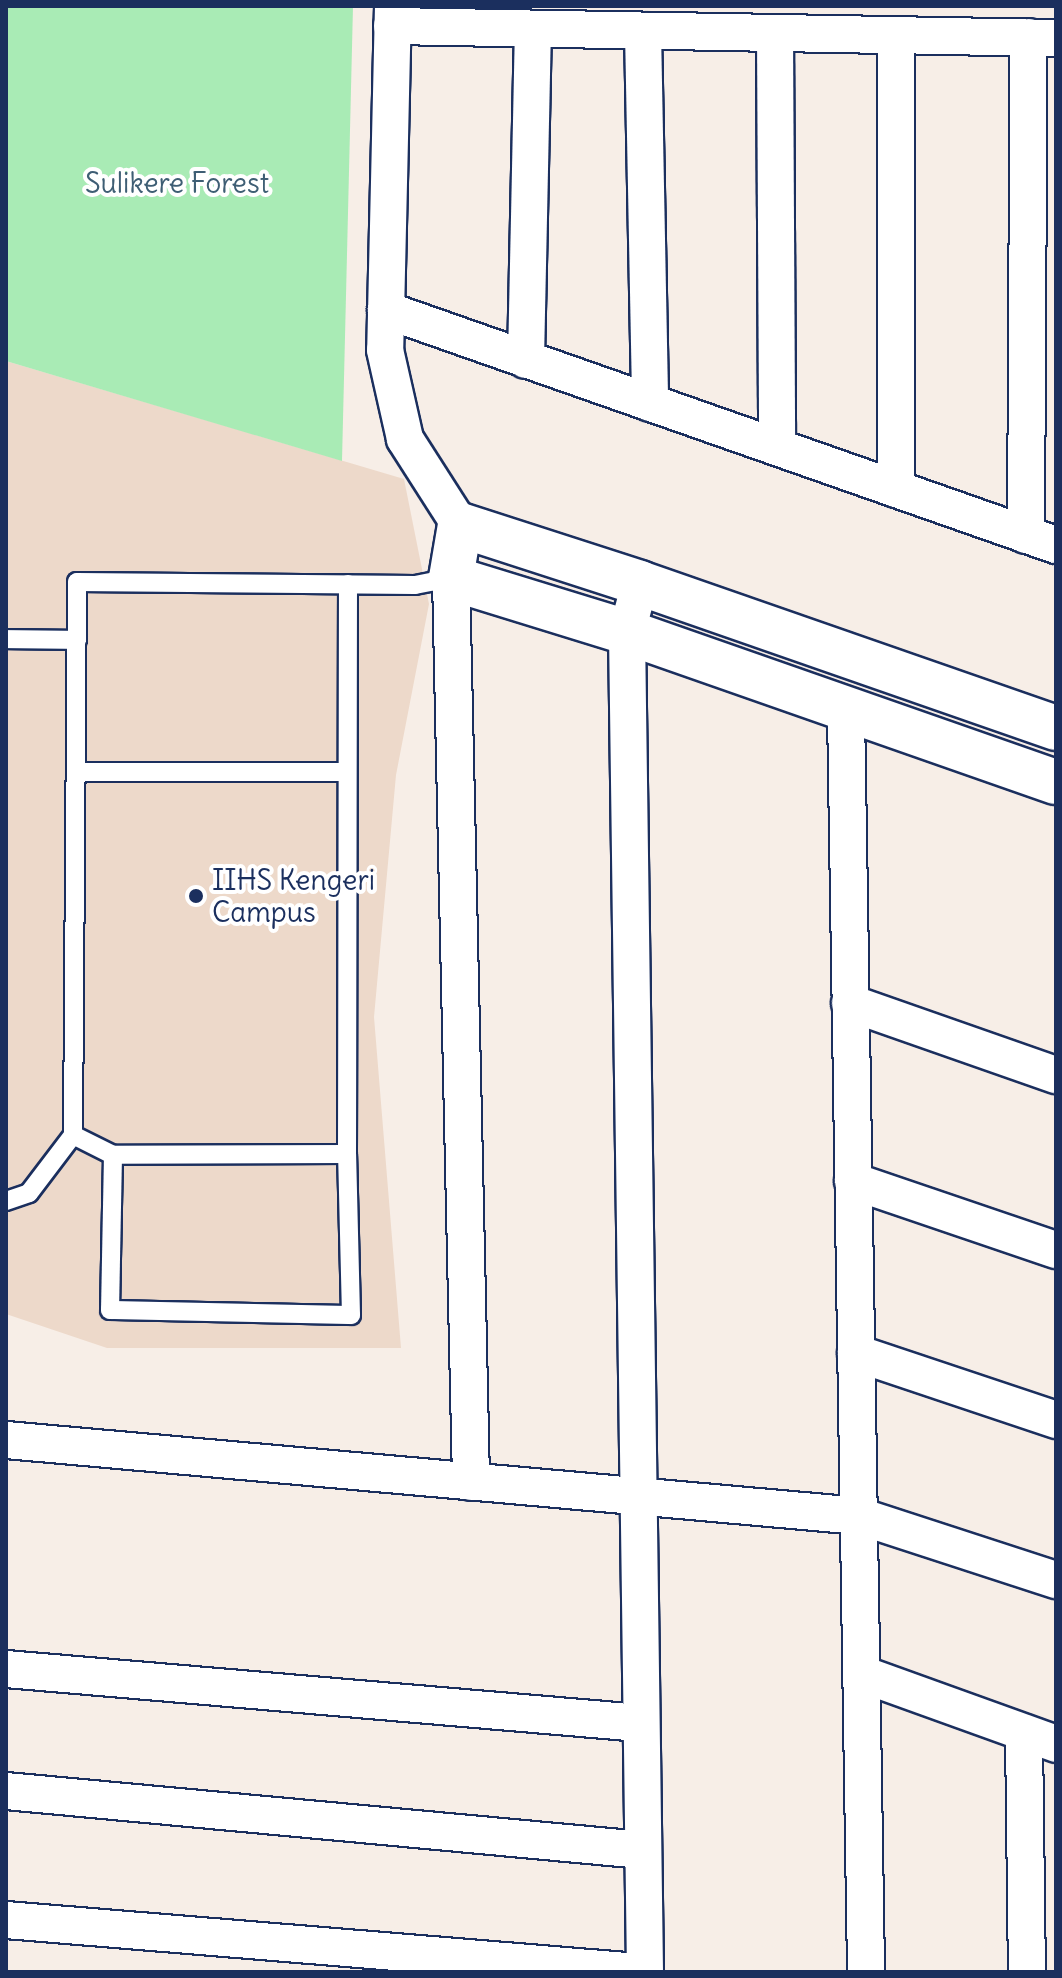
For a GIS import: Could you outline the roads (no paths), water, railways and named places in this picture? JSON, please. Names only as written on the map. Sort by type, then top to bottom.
[{"type":"street","points":[[386,310],[1041,540],[1042,38],[533,29],[393,16],[385,350],[405,439],[460,525],[640,583],[1056,728]]},
{"type":"street","points":[[526,360],[533,29]]},
{"type":"street","points":[[643,31],[650,403]]},
{"type":"street","points":[[775,33],[777,447]]},
{"type":"street","points":[[896,35],[896,489]]},
{"type":"street","points":[[460,525],[451,578],[471,1482]]},
{"type":"street","points":[[451,578],[627,632],[1056,782]]},
{"type":"street","points":[[640,583],[627,632],[645,1972]]},
{"type":"street","points":[[846,710],[866,1972]]},
{"type":"street","points":[[850,1003],[1056,1075]]},
{"type":"street","points":[[853,1181],[1056,1250]]},
{"type":"street","points":[[856,1353],[1056,1420]]},
{"type":"street","points":[[6,1440],[859,1516],[1056,1580]]},
{"type":"street","points":[[6,1669],[640,1723]]},
{"type":"street","points":[[862,1674],[1040,1739],[1027,1972]]},
{"type":"street","points":[[6,1791],[642,1850]]},
{"type":"street","points":[[6,1920],[638,1972]]},
{"type":"lane","points":[[6,1201],[29,1193],[73,1135],[77,582],[415,585],[451,578]]},
{"type":"lane","points":[[113,1155],[110,1310],[351,1315],[347,1154],[348,584]]},
{"type":"lane","points":[[6,639],[77,640]]},
{"type":"lane","points":[[76,772],[347,772]]},
{"type":"lane","points":[[73,1135],[113,1155],[347,1154]]},
{"type":"place","name":"IIHS Kengeri Campus","points":[[196,896]]},
{"type":"park label","name":"Sulikere Forest","points":[[177,183]]}]
